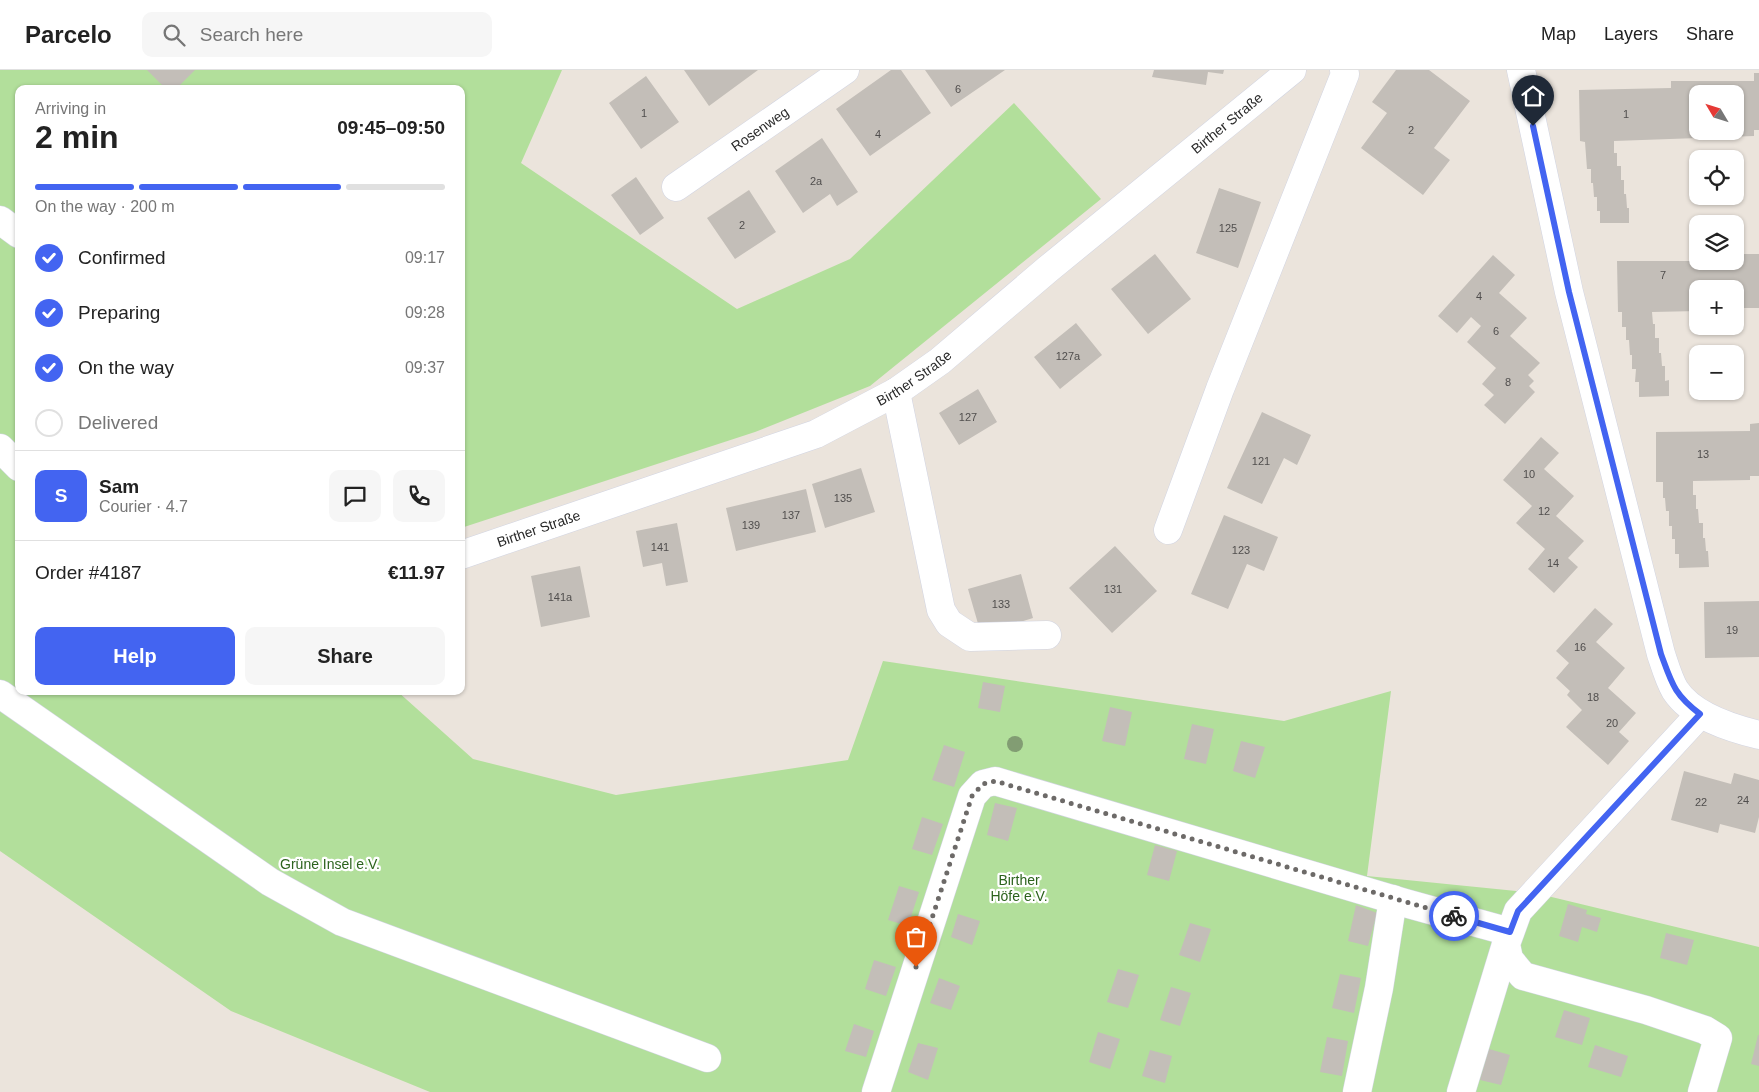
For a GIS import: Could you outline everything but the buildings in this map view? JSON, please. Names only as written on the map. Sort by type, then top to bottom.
[{"type":"street","name":"Rosenweg","points":[[676,187],[845,70]]},
{"type":"street","name":"Birther Straße","points":[[465,554],[816,434],[896,392],[940,361],[1063,257],[1292,70]]},
{"type":"street","points":[[1168,530],[1220,389],[1345,74],[1344,70]]},
{"type":"street","points":[[1521,70],[1569,292],[1661,654],[1674,689],[1686,703],[1700,714],[1759,735]]},
{"type":"street","points":[[0,220],[15,231]]},
{"type":"street","points":[[896,392],[941,610],[949,623],[970,637],[1047,635]]},
{"type":"street","points":[[0,448],[15,463]]},
{"type":"street","points":[[0,694],[270,882],[342,922],[707,1058]]},
{"type":"street","points":[[1462,1092],[1508,938],[1518,911],[1700,714]]},
{"type":"street","points":[[876,1092],[972,796],[983,784],[995,781],[1393,899],[1508,938]]},
{"type":"street","points":[[1357,1092],[1379,988],[1393,899]]},
{"type":"street","points":[[1508,938],[1509,959],[1523,976],[1646,1010],[1705,1030],[1718,1038],[1702,1092]]},
{"type":"green space","points":[[0,70],[562,70],[521,163],[737,309],[850,259],[1014,103],[1101,199],[870,386],[755,432],[465,527],[465,85],[15,85],[15,695],[401,695],[473,759],[616,795],[848,760],[883,661],[1284,721],[1391,691],[1367,876],[1535,893],[1759,947],[1759,1092],[430,1092],[231,1011],[0,851]]},
{"type":"way so far","points":[[916,967],[972,796],[983,784],[995,781],[1454,916]]},
{"type":"route","points":[[1454,916],[1510,932],[1518,911],[1700,714],[1686,703],[1674,689],[1661,654],[1569,292],[1533,126]]},
{"type":"park label","name":"Grüne Insel e.V.","points":[[330,864]]},
{"type":"park label","name":"Birther Höfe e.V.","points":[[1019,888]]}]
